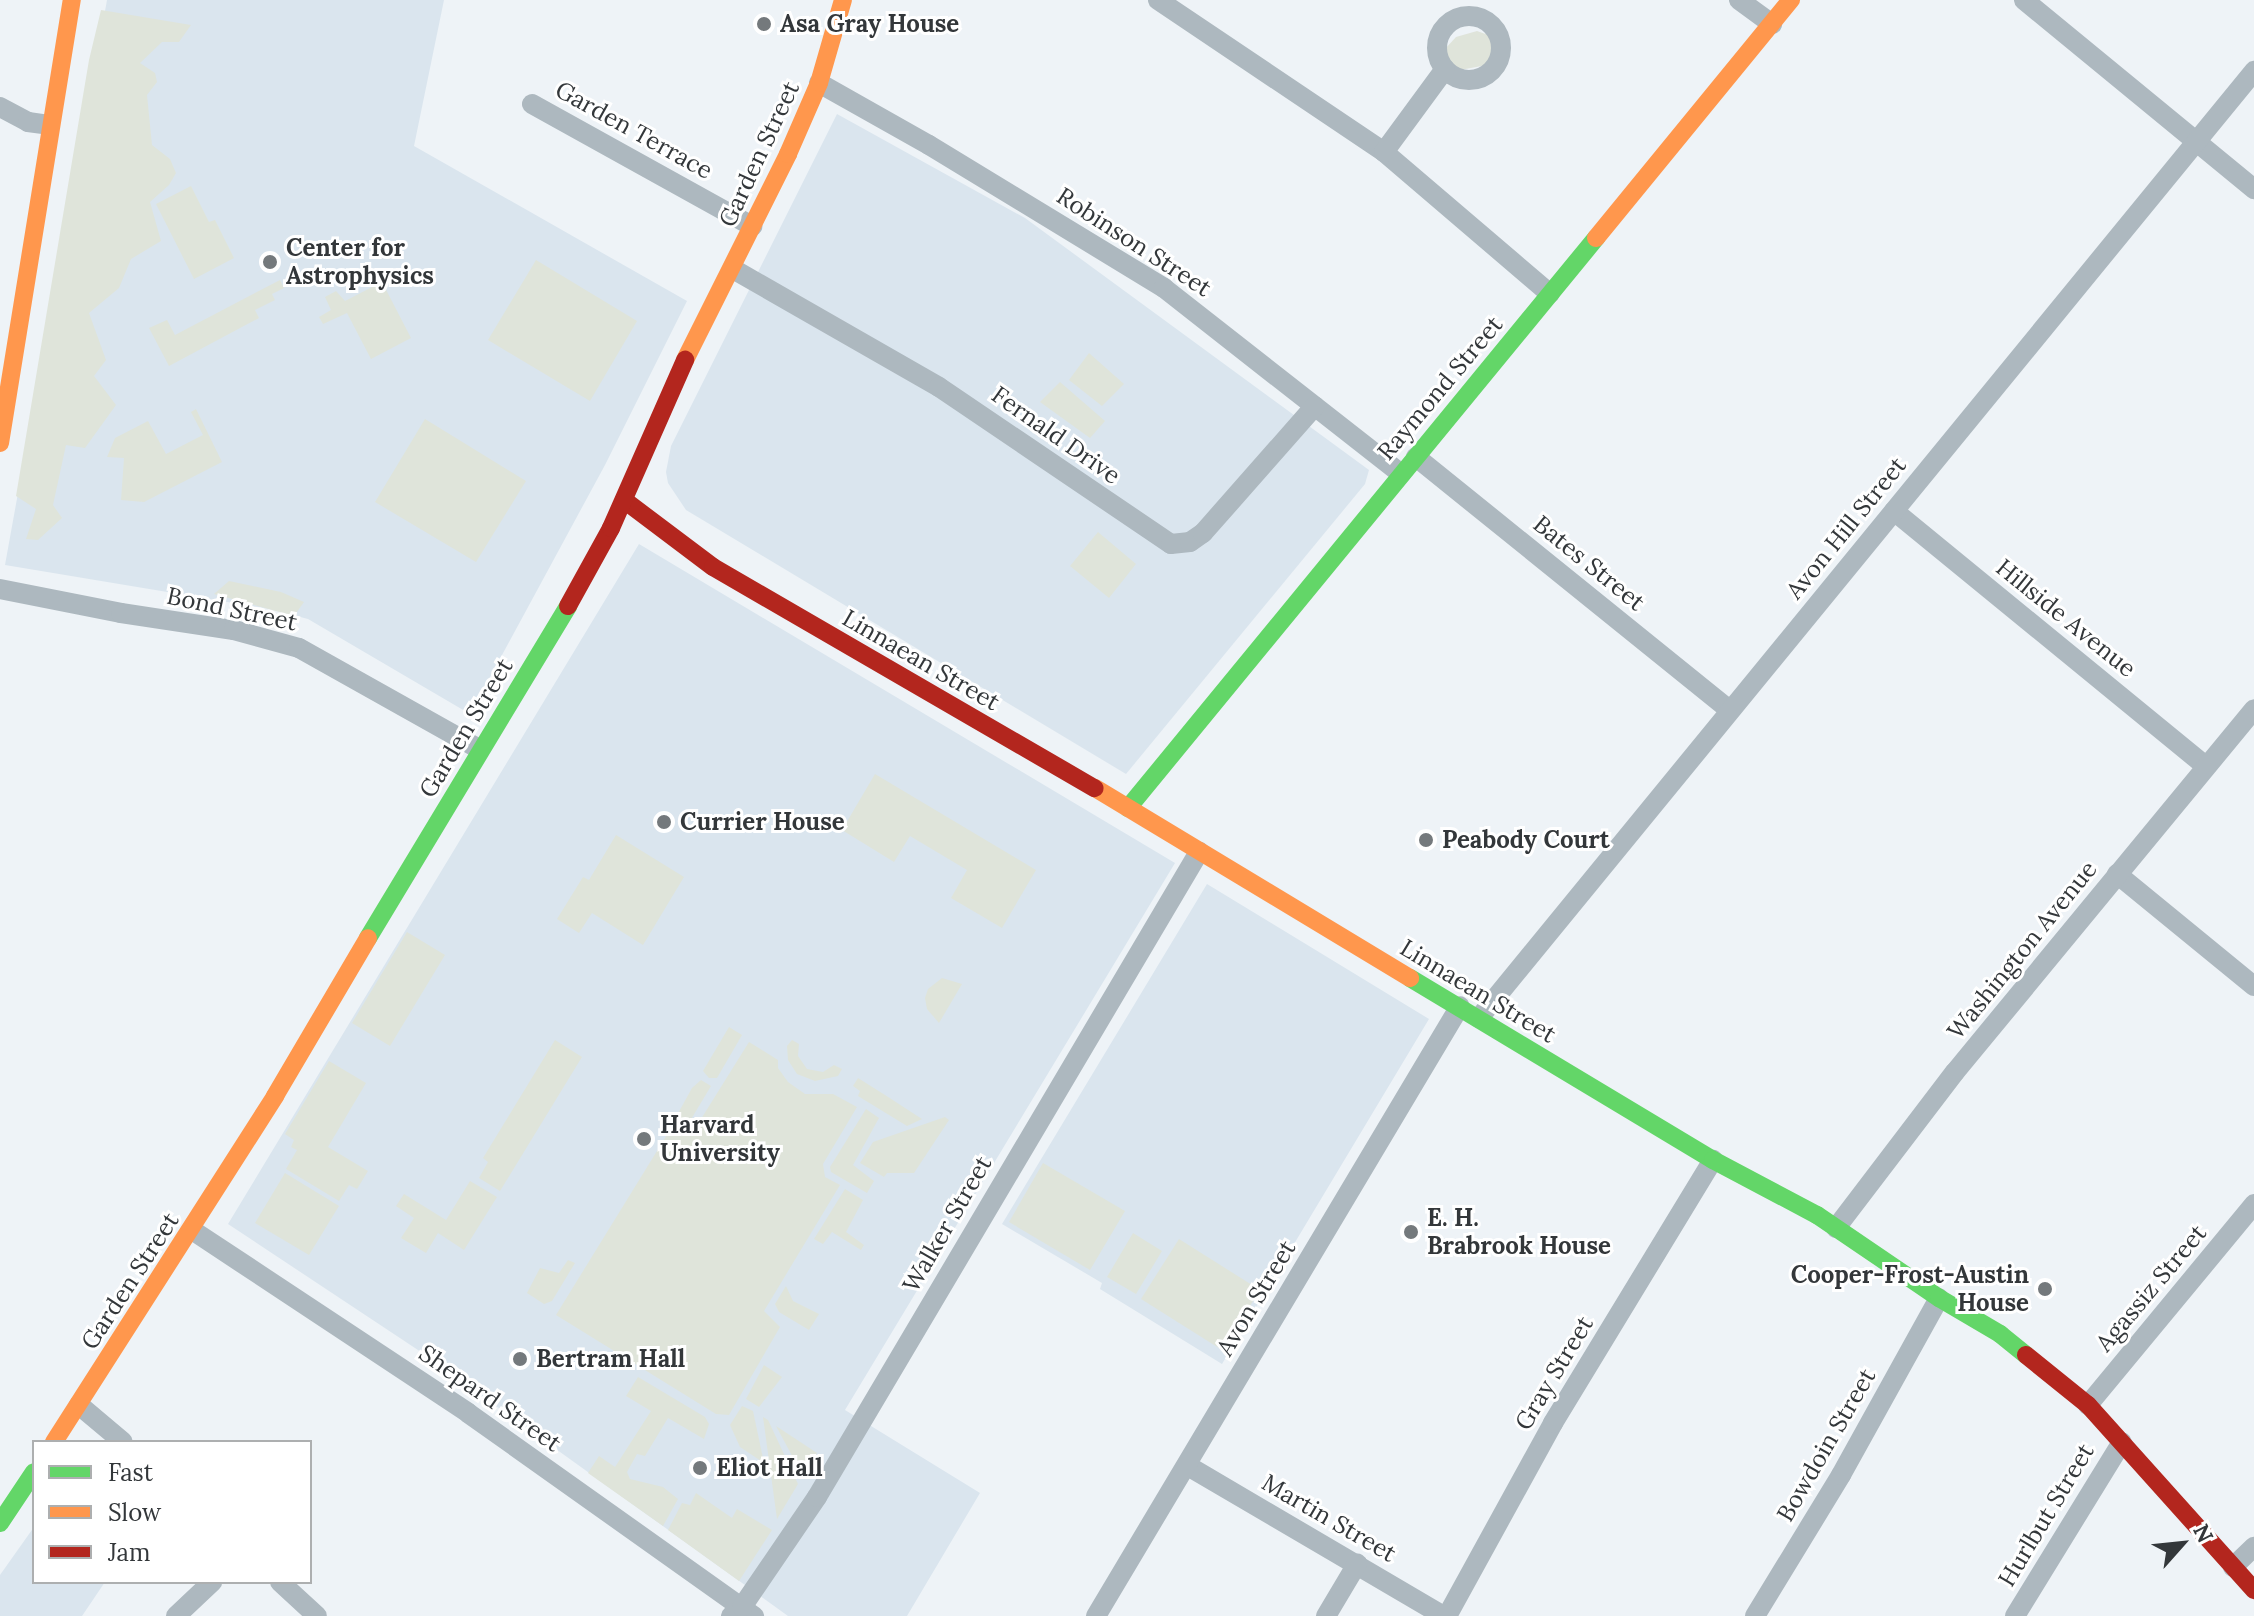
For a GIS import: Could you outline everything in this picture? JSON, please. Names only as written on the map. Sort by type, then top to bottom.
[{"type":"street","points":[[0,443],[49,125],[72,0]]},
{"type":"street","name":"Garden Street","points":[[55,1440],[192,1230],[372,935],[479,749],[555,630],[624,500],[687,356],[733,269],[819,83],[843,0]]},
{"type":"street","points":[[1158,0],[1384,152],[1550,294]]},
{"type":"street","points":[[1739,0],[1772,24]]},
{"type":"street","name":"Raymond Street","points":[[1128,808],[1791,0]]},
{"type":"street","points":[[2024,0],[2254,189]]},
{"type":"street","points":[[1384,152],[1445,69]]},
{"type":"street","name":"Avon Hill Street","points":[[1479,1018],[2254,71]]},
{"type":"street","name":"Robinson Street","points":[[819,83],[929,145],[1164,288],[1401,474]]},
{"type":"street","name":"Garden Terrace","points":[[532,104],[752,226]]},
{"type":"street","points":[[0,107],[28,122],[49,125]]},
{"type":"street","name":"Fernald Drive","points":[[733,269],[939,387],[1171,544],[1190,542],[1203,533],[1315,406]]},
{"type":"street","name":"Bates Street","points":[[1416,457],[1729,710]]},
{"type":"street","name":"Linnaean Street","points":[[624,500],[713,567],[1128,808],[1713,1160],[1836,1228],[1939,1298],[2000,1334],[2088,1405],[2254,1590]]},
{"type":"street","name":"Hillside Avenue","points":[[1894,511],[2206,766]]},
{"type":"street","name":"Bond Street","points":[[0,589],[121,613],[234,630],[299,648],[479,749]]},
{"type":"street","name":"Washington Avenue","points":[[1836,1228],[1955,1072],[2254,709]]},
{"type":"street","name":"Walker Street","points":[[743,1613],[817,1497],[1199,852]]},
{"type":"street","points":[[2117,874],[2254,986]]},
{"type":"street","name":"Avon Street","points":[[1096,1616],[1460,1006]]},
{"type":"street","name":"Gray Street","points":[[1445,1616],[1553,1423],[1713,1160]]},
{"type":"street","name":"Agassiz Street","points":[[2088,1405],[2254,1204]]},
{"type":"street","name":"Shepard Street","points":[[192,1230],[468,1413],[743,1613]]},
{"type":"street","name":"Bowdoin Street","points":[[1755,1616],[1841,1475],[1939,1298]]},
{"type":"street","points":[[79,1405],[121,1440]]},
{"type":"street","name":"Hurlbut Street","points":[[2015,1616],[2122,1442]]},
{"type":"street","name":"Martin Street","points":[[1188,1466],[1445,1616]]},
{"type":"street","points":[[0,1523],[32,1475]]},
{"type":"street","points":[[2233,1567],[2254,1547]]},
{"type":"street","points":[[1326,1616],[1357,1564]]},
{"type":"street","points":[[176,1616],[210,1584]]},
{"type":"street","points":[[282,1584],[317,1616]]},
{"type":"shaded area","points":[[107,0],[444,0],[414,146],[687,301],[605,465],[470,714],[308,619],[270,609],[5,565]]},
{"type":"shaded area","points":[[101,10],[191,25],[179,42],[162,42],[140,63],[155,73],[157,82],[147,95],[152,145],[170,159],[176,173],[169,185],[150,202],[161,241],[131,259],[119,288],[89,313],[106,360],[94,376],[116,405],[85,448],[66,445],[53,505],[62,518],[38,540],[26,539],[36,509],[16,496],[89,60]]},
{"type":"shaded area","points":[[1477,31],[1491,36],[1497,55],[1487,65],[1460,70],[1450,64],[1445,49],[1456,37]]},
{"type":"shaded area","points":[[837,114],[1025,218],[1369,470],[1365,484],[1126,774],[686,510],[668,483],[666,472],[671,446]]},
{"type":"shaded area","points":[[191,186],[209,222],[215,220],[234,258],[194,279],[156,204]]},
{"type":"shaded area","points":[[536,260],[637,321],[590,401],[488,340]]},
{"type":"shaded area","points":[[280,280],[284,288],[272,294],[275,300],[255,310],[259,318],[169,366],[149,328],[167,320],[175,335]]},
{"type":"shaded area","points":[[382,282],[411,338],[371,359],[347,313],[323,324],[319,317],[331,310],[325,297],[336,291],[345,301]]},
{"type":"shaded area","points":[[1089,353],[1124,384],[1102,406],[1069,380]]},
{"type":"shaded area","points":[[1060,382],[1105,421],[1090,438],[1040,402]]},
{"type":"shaded area","points":[[196,409],[222,462],[144,502],[121,500],[124,458],[107,457],[115,438],[148,421],[166,454],[203,435],[191,412]]},
{"type":"shaded area","points":[[425,419],[526,481],[476,562],[375,502]]},
{"type":"shaded area","points":[[1098,532],[1136,564],[1109,598],[1070,566]]},
{"type":"shaded area","name":"Harvard University","points":[[639,544],[1175,863],[845,1410],[980,1493],[907,1616],[788,1616],[421,1352],[228,1224]]},
{"type":"shaded area","points":[[229,581],[281,592],[304,602],[294,616],[214,594]]},
{"type":"shaded area","points":[[875,774],[1036,870],[1002,928],[951,898],[967,870],[910,836],[894,862],[842,830]]},
{"type":"shaded area","points":[[616,835],[684,877],[643,945],[592,913],[579,933],[557,919],[583,877],[589,880]]},
{"type":"shaded area","points":[[1207,884],[1429,1019],[1222,1364],[1100,1289],[1102,1283],[1002,1224]]},
{"type":"shaded area","points":[[407,932],[445,955],[390,1046],[352,1023]]},
{"type":"shaded area","points":[[942,978],[962,984],[939,1023],[927,1009],[925,998],[928,989]]},
{"type":"shaded area","points":[[729,1027],[742,1035],[717,1078],[709,1078],[703,1071]]},
{"type":"shaded area","points":[[555,1040],[582,1057],[500,1191],[479,1178],[488,1162],[483,1158]]},
{"type":"shaded area","points":[[792,1040],[799,1044],[798,1056],[807,1069],[823,1072],[834,1065],[842,1069],[838,1076],[815,1081],[797,1074],[788,1060],[787,1046]]},
{"type":"shaded area","points":[[749,1042],[778,1060],[778,1068],[788,1082],[805,1094],[833,1094],[857,1107],[823,1164],[825,1177],[840,1185],[764,1311],[780,1327],[729,1415],[716,1414],[556,1315],[673,1125],[681,1130],[696,1127]]},
{"type":"shaded area","points":[[329,1061],[366,1083],[328,1147],[368,1171],[357,1189],[349,1185],[339,1201],[286,1169],[297,1150],[291,1147],[294,1140],[285,1134]]},
{"type":"shaded area","points":[[858,1078],[922,1119],[907,1126],[858,1096],[860,1091],[853,1086]]},
{"type":"shaded area","points":[[701,1080],[711,1086],[690,1121],[676,1117],[692,1088]]},
{"type":"shaded area","points":[[866,1109],[879,1118],[853,1165],[874,1181],[867,1193],[831,1172],[830,1167]]},
{"type":"shaded area","points":[[945,1117],[949,1120],[914,1173],[887,1173],[884,1177],[860,1163],[873,1142]]},
{"type":"shaded area","points":[[1043,1163],[1125,1211],[1090,1270],[1009,1222]]},
{"type":"shaded area","points":[[285,1173],[339,1206],[309,1255],[255,1223]]},
{"type":"shaded area","points":[[470,1181],[497,1197],[464,1250],[438,1233],[426,1253],[401,1238],[414,1218],[396,1206],[404,1194],[446,1220]]},
{"type":"shaded area","points":[[845,1189],[863,1200],[846,1232],[864,1245],[861,1250],[832,1232],[823,1244],[814,1239]]},
{"type":"shaded area","points":[[1133,1233],[1162,1251],[1136,1294],[1107,1277]]},
{"type":"shaded area","points":[[1179,1239],[1260,1290],[1222,1350],[1141,1299]]},
{"type":"shaded area","points":[[568,1260],[575,1263],[552,1301],[544,1304],[527,1293],[540,1268],[559,1273]]},
{"type":"shaded area","points":[[786,1286],[793,1301],[819,1314],[809,1330],[779,1312],[775,1304]]},
{"type":"shaded area","points":[[764,1365],[782,1377],[759,1407],[746,1399]]},
{"type":"shaded area","points":[[638,1377],[705,1417],[709,1424],[704,1439],[668,1418],[645,1456],[637,1454],[627,1472],[630,1479],[663,1487],[678,1499],[663,1526],[588,1473],[599,1456],[615,1467],[651,1411],[626,1396]]},
{"type":"shaded area","points":[[742,1406],[753,1411],[764,1463],[740,1447],[730,1425]]},
{"type":"shaded area","points":[[763,1417],[768,1420],[798,1484],[777,1519]]},
{"type":"shaded area","points":[[776,1426],[817,1453],[803,1476]]},
{"type":"shaded area","points":[[696,1493],[732,1518],[737,1509],[772,1530],[739,1581],[668,1530],[682,1503],[690,1505]]},
{"type":"shaded area","points":[[32,1530],[32,1584],[104,1584],[82,1616],[0,1616],[0,1575]]},
{"type":"traffic: fast","points":[[1128,808],[1596,238]]},
{"type":"traffic: fast","points":[[368,938],[568,606]]},
{"type":"traffic: fast","points":[[1410,978],[1713,1160],[1817,1215],[1939,1298],[2000,1334],[2026,1355]]},
{"type":"traffic: fast","points":[[0,1523],[32,1475]]},
{"type":"traffic: slow","points":[[0,443],[72,0]]},
{"type":"traffic: slow","points":[[685,360],[788,154],[819,83],[843,0]]},
{"type":"traffic: slow","points":[[1596,238],[1791,0]]},
{"type":"traffic: slow","points":[[1095,788],[1410,978]]},
{"type":"traffic: slow","points":[[55,1440],[275,1096],[368,938]]},
{"type":"traffic: jam","points":[[568,606],[611,528],[685,360]]},
{"type":"traffic: jam","points":[[624,500],[713,567],[1095,788]]},
{"type":"traffic: jam","points":[[2026,1355],[2088,1405],[2254,1590]]},
{"type":"place","name":"Asa Gray House","points":[[764,24]]},
{"type":"place","name":"Center for Astrophysics","points":[[270,262]]},
{"type":"place","name":"Currier House","points":[[664,822]]},
{"type":"place","name":"Peabody Court","points":[[1426,840]]},
{"type":"place","name":"Harvard University","points":[[644,1139]]},
{"type":"place","name":"E. H. Brabrook House","points":[[1411,1232]]},
{"type":"place","name":"Cooper-Frost-Austin House","points":[[2045,1289]]},
{"type":"place","name":"Bertram Hall","points":[[520,1359]]},
{"type":"place","name":"Eliot Hall","points":[[700,1468]]}]
